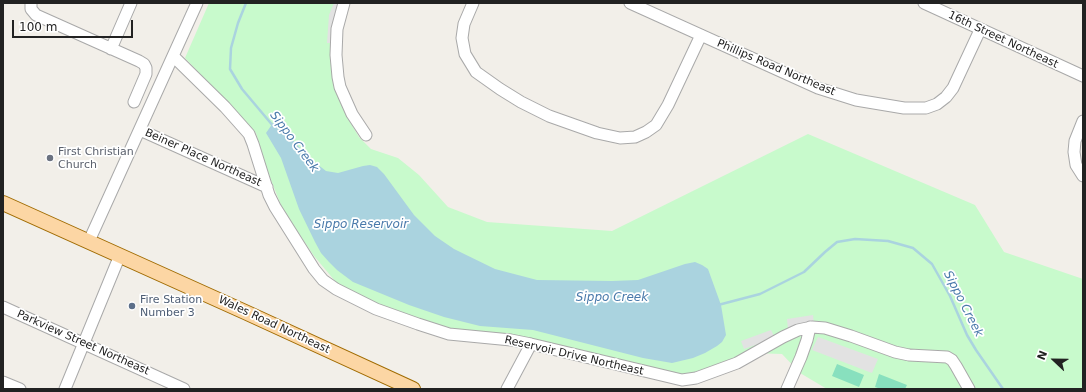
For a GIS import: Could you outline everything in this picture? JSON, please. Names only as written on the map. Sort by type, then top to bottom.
[{"type":"main road","name":"Wales Road Northeast","points":[[3,203],[413,389]]},
{"type":"street","points":[[111,49],[131,3]]},
{"type":"street","points":[[89,241],[197,3]]},
{"type":"street","points":[[344,3],[337,30],[336,55],[338,77],[340,87],[350,110],[366,135]]},
{"type":"street","points":[[473,3],[464,24],[462,38],[465,54],[476,72],[521,102],[549,116],[620,138],[635,136],[646,132],[656,125],[668,105],[701,35]]},
{"type":"street","name":"Phillips Road Northeast","points":[[630,3],[824,90],[874,104],[915,109],[926,108],[937,104],[950,93],[980,30]]},
{"type":"street","name":"16th Street Northeast","points":[[924,3],[1083,76]]},
{"type":"street","points":[[31,6],[34,13],[38,16],[139,61],[146,67],[146,75],[134,102]]},
{"type":"street","name":"Reservoir Drive Northeast","points":[[173,56],[225,107],[245,129],[253,144],[275,207],[314,269],[324,280],[336,289],[382,311],[449,334],[511,340],[532,344],[667,377],[686,385],[737,363],[783,337],[798,330],[810,327]]},
{"type":"street","points":[[1083,121],[1074,146],[1074,152],[1079,159],[1076,165],[1083,176]]},
{"type":"street","name":"Beiner Place Northeast","points":[[140,130],[267,187]]},
{"type":"street","points":[[65,389],[120,255]]},
{"type":"street","name":"Parkview Street Northeast","points":[[3,307],[184,389]]},
{"type":"street","points":[[786,389],[801,357],[810,327],[834,330],[895,352],[908,355],[947,357],[952,360],[969,389]]},
{"type":"street","points":[[507,389],[532,344]]},
{"type":"street","points":[[3,382],[20,389]]},
{"type":"green space","points":[[209,3],[342,3],[333,77],[346,115],[359,137],[371,149],[398,158],[419,175],[448,207],[487,222],[612,231],[808,134],[975,205],[1004,252],[1083,279],[1083,389],[827,389],[800,373],[782,354],[752,353],[695,374],[681,376],[454,331],[380,306],[340,287],[314,256],[283,210],[268,173],[256,133],[185,58]]},
{"type":"green space","points":[[837,364],[864,375],[859,387],[832,376]]},
{"type":"green space","points":[[879,374],[907,385],[905,389],[881,389],[875,387]]},
{"type":"shaded area","points":[[334,3],[340,3],[335,17],[333,43],[327,43],[329,15]]},
{"type":"shaded area","points":[[813,315],[814,324],[788,329],[787,319]]},
{"type":"shaded area","points":[[771,330],[775,338],[744,349],[741,341]]},
{"type":"shaded area","points":[[818,337],[878,359],[872,373],[812,350]]},
{"type":"water","name":"Sippo Reservoir","points":[[275,120],[308,157],[326,171],[338,173],[363,166],[370,165],[377,167],[384,174],[414,215],[435,236],[454,249],[495,269],[537,280],[612,281],[638,280],[695,262],[702,265],[708,269],[721,305],[726,335],[722,342],[705,353],[693,358],[672,363],[643,358],[533,330],[480,326],[444,317],[409,305],[353,282],[337,270],[321,253],[299,209],[281,158],[266,133]]},
{"type":"waterway","name":"Sippo Creek","points":[[246,3],[238,23],[231,48],[230,69],[242,89],[274,127]]},
{"type":"waterway","name":"Sippo Creek","points":[[718,305],[760,294],[804,272],[837,242],[855,239],[888,241],[913,248],[932,264],[950,296],[967,335],[1003,389]]},
{"type":"place","name":"First Christian Church","points":[[50,158]]},
{"type":"place","name":"Fire Station Number 3","points":[[132,306]]}]
